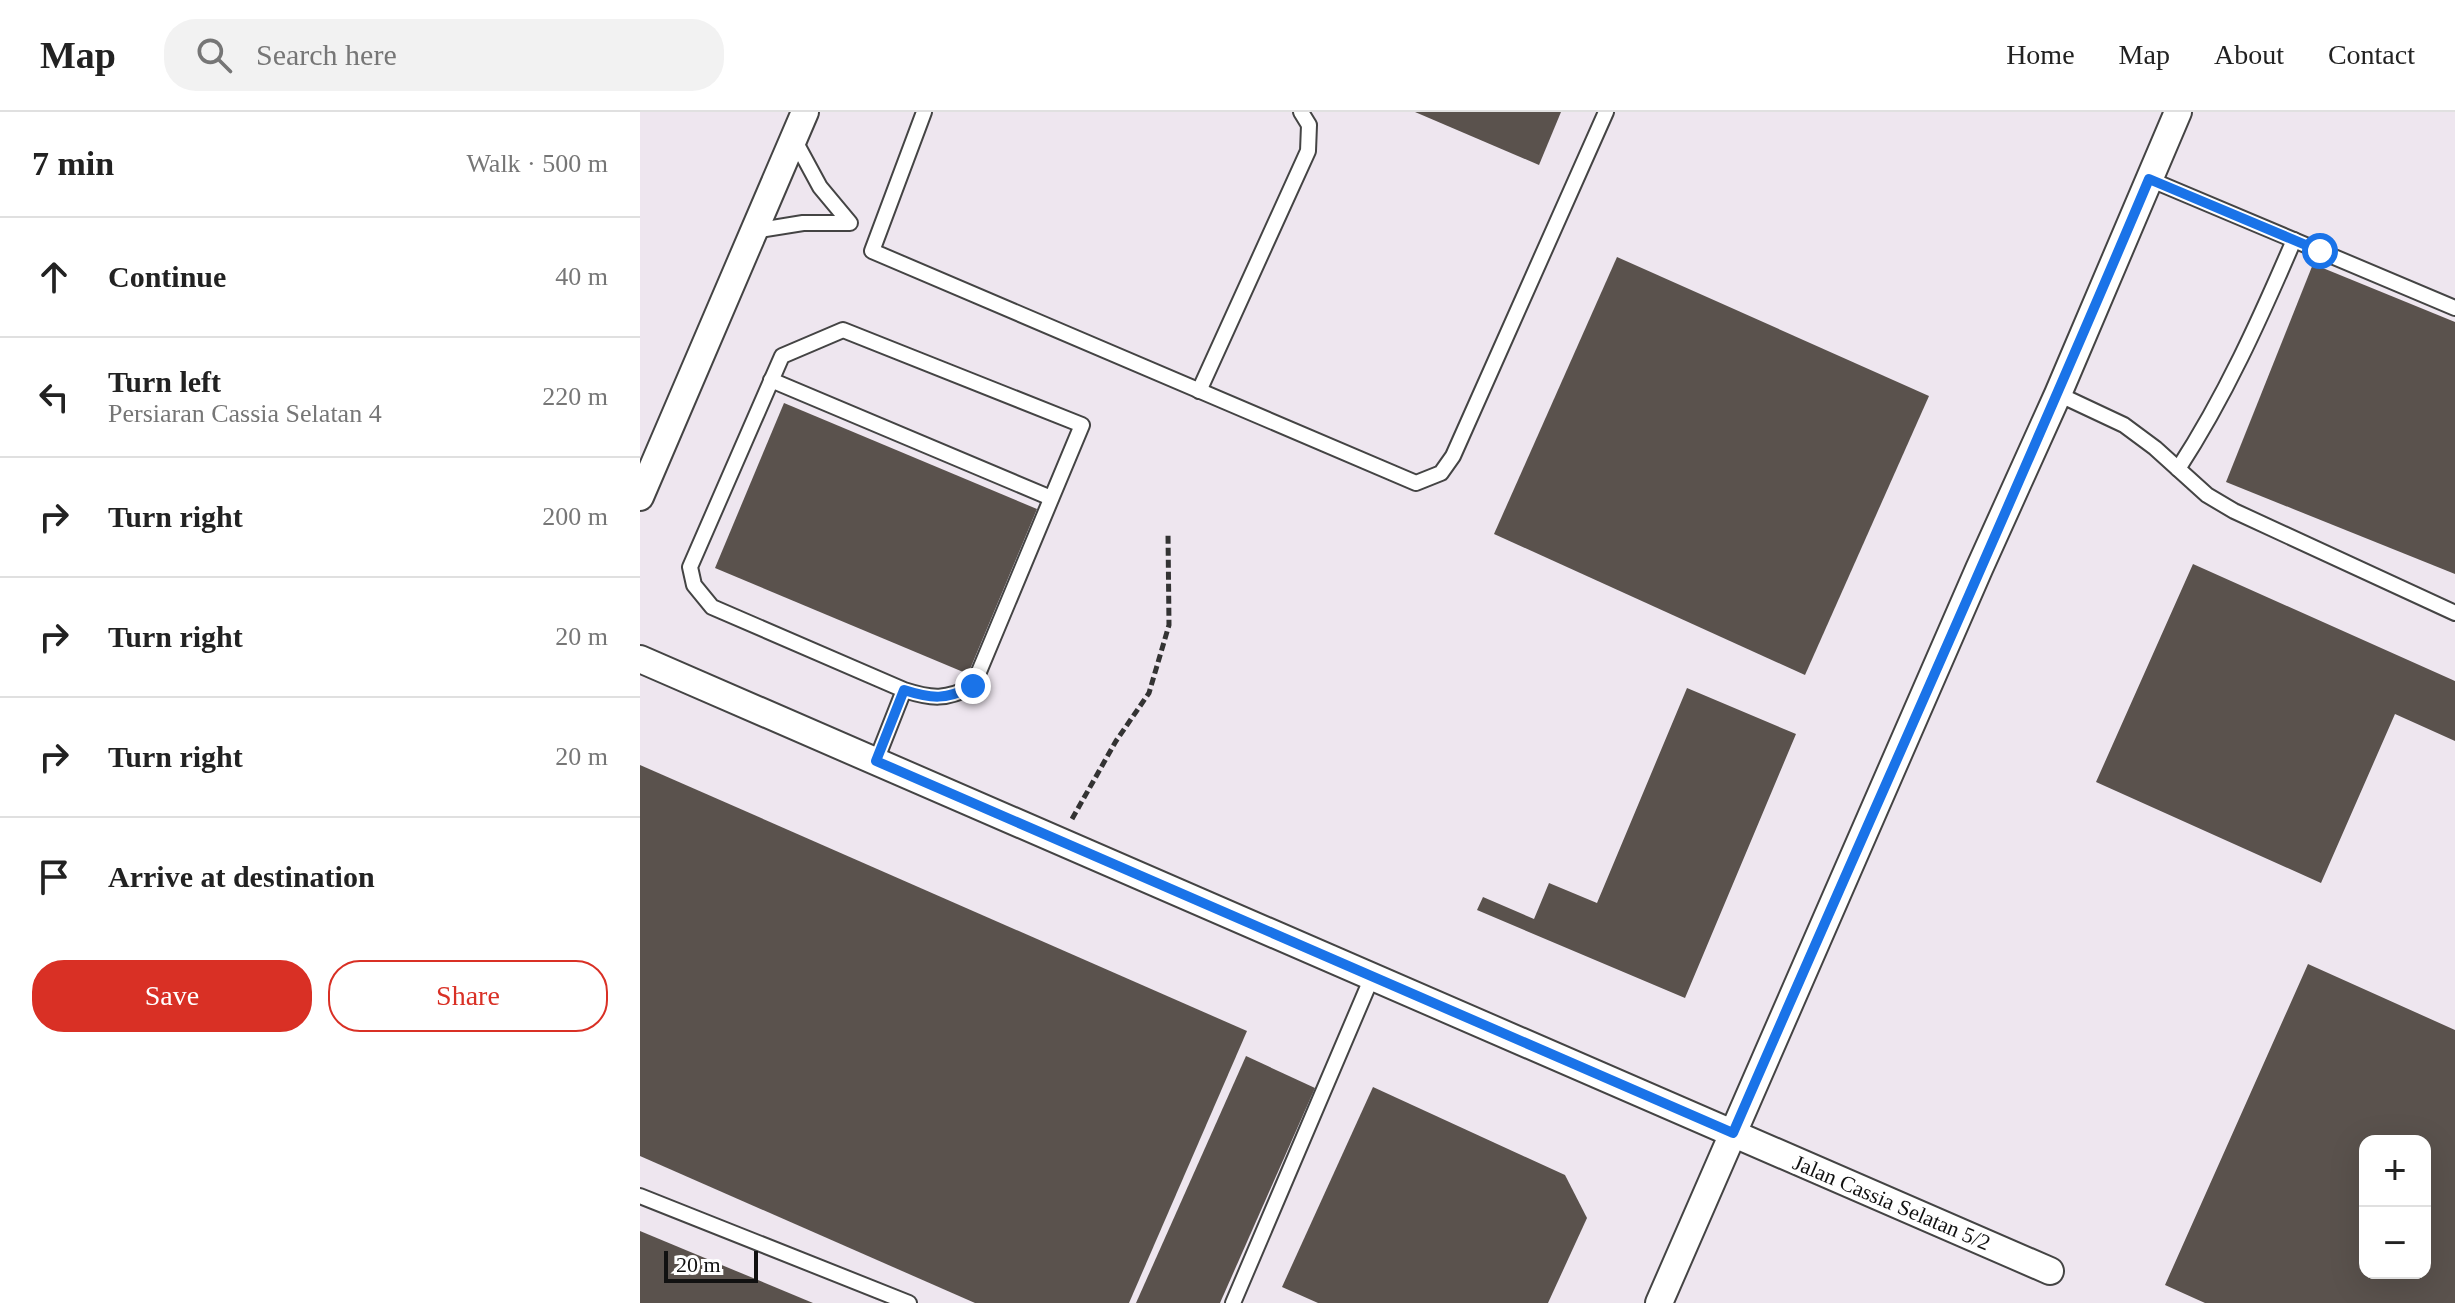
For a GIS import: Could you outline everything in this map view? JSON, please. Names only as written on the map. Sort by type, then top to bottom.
[{"type":"street","points":[[640,497],[805,112]]},
{"type":"street","points":[[1659,1303],[2058,394],[2178,112]]},
{"type":"street","name":"Jalan Cassia Selatan 5/2","points":[[640,659],[2050,1271]]},
{"type":"lane","points":[[924,112],[872,251],[1416,483],[1441,473],[1453,456],[1606,112]]},
{"type":"lane","points":[[1199,391],[1308,151],[1309,125],[1301,112]]},
{"type":"lane","points":[[793,139],[820,187],[850,223]]},
{"type":"lane","points":[[2149,179],[2455,308]]},
{"type":"lane","points":[[754,231],[803,223],[850,223],[878,231]]},
{"type":"lane","points":[[2178,469],[2198,438],[2257,326],[2294,240]]},
{"type":"lane","points":[[843,330],[1082,425],[973,686],[954,696],[928,698],[904,690],[712,607],[694,585],[690,567],[771,380],[782,356],[843,330]]},
{"type":"lane","points":[[771,380],[1051,498]]},
{"type":"lane","points":[[2058,394],[2124,425],[2155,448],[2207,495],[2234,511],[2455,613]]},
{"type":"lane","points":[[876,761],[904,690]]},
{"type":"lane","points":[[1233,1303],[1372,977]]},
{"type":"lane","points":[[640,1196],[909,1303]]},
{"type":"path","points":[[1059,841],[1116,741],[1149,693],[1169,625],[1168,533]]},
{"type":"shaded area","points":[[640,112],[2455,112],[2455,1303],[640,1303]]},
{"type":"building","points":[[1415,112],[1561,112],[1539,165]]},
{"type":"building","points":[[1617,257],[1929,396],[1805,675],[1494,534]]},
{"type":"building","points":[[2313,264],[2455,322],[2455,574],[2226,482]]},
{"type":"building","points":[[784,403],[1037,509],[968,674],[715,568]]},
{"type":"building","points":[[2193,564],[2455,681],[2455,741],[2395,714],[2321,883],[2096,782]]},
{"type":"building","points":[[1687,688],[1796,734],[1685,998],[1477,910],[1483,897],[1534,919],[1549,883],[1597,903]]},
{"type":"building","points":[[640,765],[1247,1031],[1129,1303],[975,1303],[640,1156]]},
{"type":"building","points":[[2308,964],[2455,1030],[2455,1303],[2205,1303],[2165,1285]]},
{"type":"building","points":[[1246,1056],[1315,1088],[1220,1303],[1136,1303]]},
{"type":"building","points":[[1373,1087],[1565,1175],[1587,1218],[1548,1303],[1318,1303],[1282,1287]]},
{"type":"building","points":[[640,1231],[813,1303],[640,1303]]},
{"type":"route","points":[[973,686],[954,696],[928,698],[904,690],[876,761],[1733,1133],[2058,394],[2149,179],[2320,251]]}]
